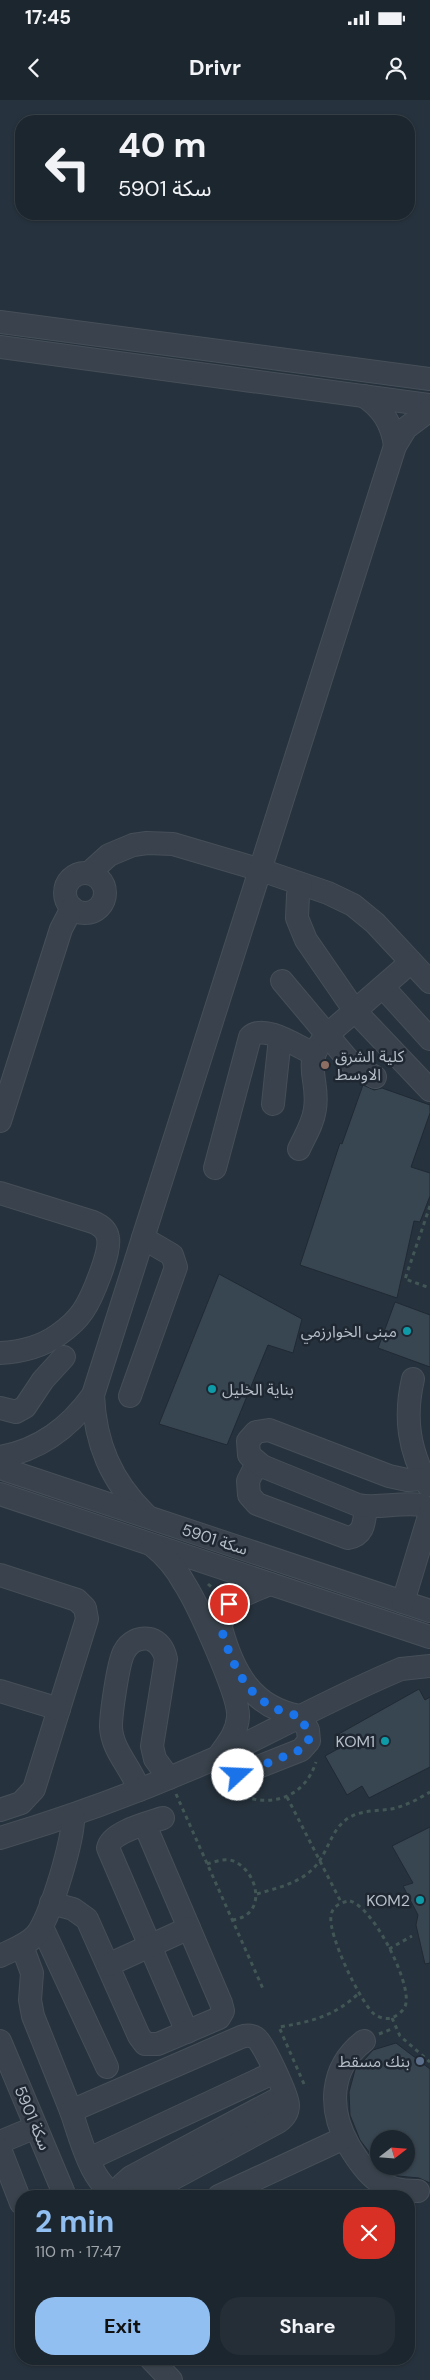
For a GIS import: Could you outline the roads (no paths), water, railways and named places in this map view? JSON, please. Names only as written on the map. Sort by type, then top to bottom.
[{"type":"street","points":[[0,322],[430,379]]},
{"type":"street","points":[[0,347],[430,405]]},
{"type":"street","points":[[364,396],[386,416],[391,426],[395,446]]},
{"type":"street","points":[[0,1457],[32,1448],[50,1439],[76,1417],[93,1395],[395,446],[406,428],[430,410]]},
{"type":"street","points":[[89,873],[109,856],[121,849],[133,845],[160,842],[173,844],[261,870],[354,905],[376,923],[430,982]]},
{"type":"street","points":[[81,873],[89,873],[96,876],[104,887],[103,902],[92,912],[78,912],[72,908],[65,895],[68,880],[81,873]]},
{"type":"street","points":[[301,884],[296,907],[301,930],[354,1011],[430,1090]]},
{"type":"street","points":[[2,1109],[62,929],[72,908]]},
{"type":"street","points":[[298,1149],[310,1128],[315,1108],[315,1087],[311,1070],[314,1054],[327,1035],[412,962]]},
{"type":"street","points":[[282,981],[350,1062],[375,1077]]},
{"type":"street","points":[[383,987],[430,1039]]},
{"type":"street","points":[[215,1168],[250,1037],[263,1031],[314,1054]]},
{"type":"street","points":[[273,1104],[280,1038]]},
{"type":"street","points":[[0,1193],[93,1222],[104,1228],[109,1239],[107,1251],[88,1303],[74,1321],[57,1336],[38,1346],[18,1352],[0,1353]]},
{"type":"street","points":[[130,1396],[176,1268],[172,1255],[143,1238]]},
{"type":"street","points":[[0,1408],[16,1412],[25,1408],[43,1380],[64,1357]]},
{"type":"street","points":[[403,1602],[427,1496],[409,1434],[408,1406],[413,1380]]},
{"type":"street","points":[[93,1395],[96,1425],[103,1453],[121,1488],[148,1517]]},
{"type":"street","points":[[262,1430],[269,1430],[389,1476],[407,1480],[427,1496],[403,1503],[366,1507],[262,1466],[253,1460],[247,1448],[251,1436],[262,1430]]},
{"type":"street","points":[[262,1466],[253,1471],[248,1481],[249,1495],[257,1504],[348,1538],[354,1537],[362,1529],[366,1507]]},
{"type":"street","name":"سكة 5901","points":[[0,1468],[430,1611]]},
{"type":"street","name":"سكة 5901","points":[[0,1494],[430,1637]]},
{"type":"street","name":"سكة 5901","points":[[152,1545],[170,1563],[186,1585],[235,1695],[238,1716],[236,1728],[218,1757]]},
{"type":"street","points":[[0,1574],[77,1600],[85,1608],[86,1624],[34,1789],[26,1800],[7,1808],[29,1829]]},
{"type":"street","points":[[218,1757],[230,1772],[238,1775],[300,1750],[306,1746],[310,1736],[300,1716],[277,1710],[252,1692],[241,1678],[221,1628],[221,1619],[229,1604],[236,1598],[270,1584]]},
{"type":"street","points":[[139,1790],[132,1772],[114,1743],[111,1728],[122,1656],[128,1645],[145,1639],[151,1640],[161,1647],[166,1659],[153,1739],[153,1752],[169,1778]]},
{"type":"street","points":[[0,1838],[73,1815],[169,1778],[218,1757],[401,1669],[430,1666]]},
{"type":"street","points":[[0,1691],[59,1709]]},
{"type":"street","points":[[121,1756],[153,1752]]},
{"type":"street","points":[[0,1956],[30,1941],[42,1927],[72,1835],[73,1815]]},
{"type":"street","points":[[51,1903],[74,1909],[87,1919],[139,2036],[145,2044],[154,2046],[216,2020],[223,2011],[189,1928],[154,1821],[116,1835],[109,1843],[108,1848],[187,2032]]},
{"type":"street","points":[[42,1927],[107,2067]]},
{"type":"street","points":[[108,1965],[189,1928]]},
{"type":"street","points":[[22,1946],[31,1966],[33,1980],[30,2000],[33,2016],[101,2184],[110,2190]]},
{"type":"street","points":[[33,1980],[61,1968]]},
{"type":"street","points":[[71,2111],[246,2036],[260,2041],[275,2072],[295,2090]]},
{"type":"street","name":"سكة 5901","points":[[0,2041],[62,2190]]},
{"type":"street","points":[[364,2041],[349,2055],[336,2082],[335,2113],[344,2138],[360,2165],[376,2180],[396,2190]]},
{"type":"street","points":[[90,2159],[275,2072]]},
{"type":"street","points":[[121,2190],[122,2185],[131,2177],[295,2090]]},
{"type":"street","points":[[152,2190],[278,2122],[288,2110],[295,2090]]},
{"type":"street","points":[[0,2142],[36,2127]]},
{"type":"street","points":[[232,2190],[344,2138]]},
{"type":"street","points":[[0,2149],[4,2172],[15,2192]]},
{"type":"street","points":[[157,2365],[172,2380]]},
{"type":"place","name":"كلية الشرق الاوسط","points":[[325,1065]]},
{"type":"place","name":"مبنى الخوارزمي","points":[[407,1331]]},
{"type":"place","name":"بناية الخليل","points":[[212,1389]]},
{"type":"place","name":"KOM1","points":[[385,1741]]},
{"type":"place","name":"KOM2","points":[[420,1900]]},
{"type":"place","name":"بنك مسقط","points":[[420,2061]]}]
